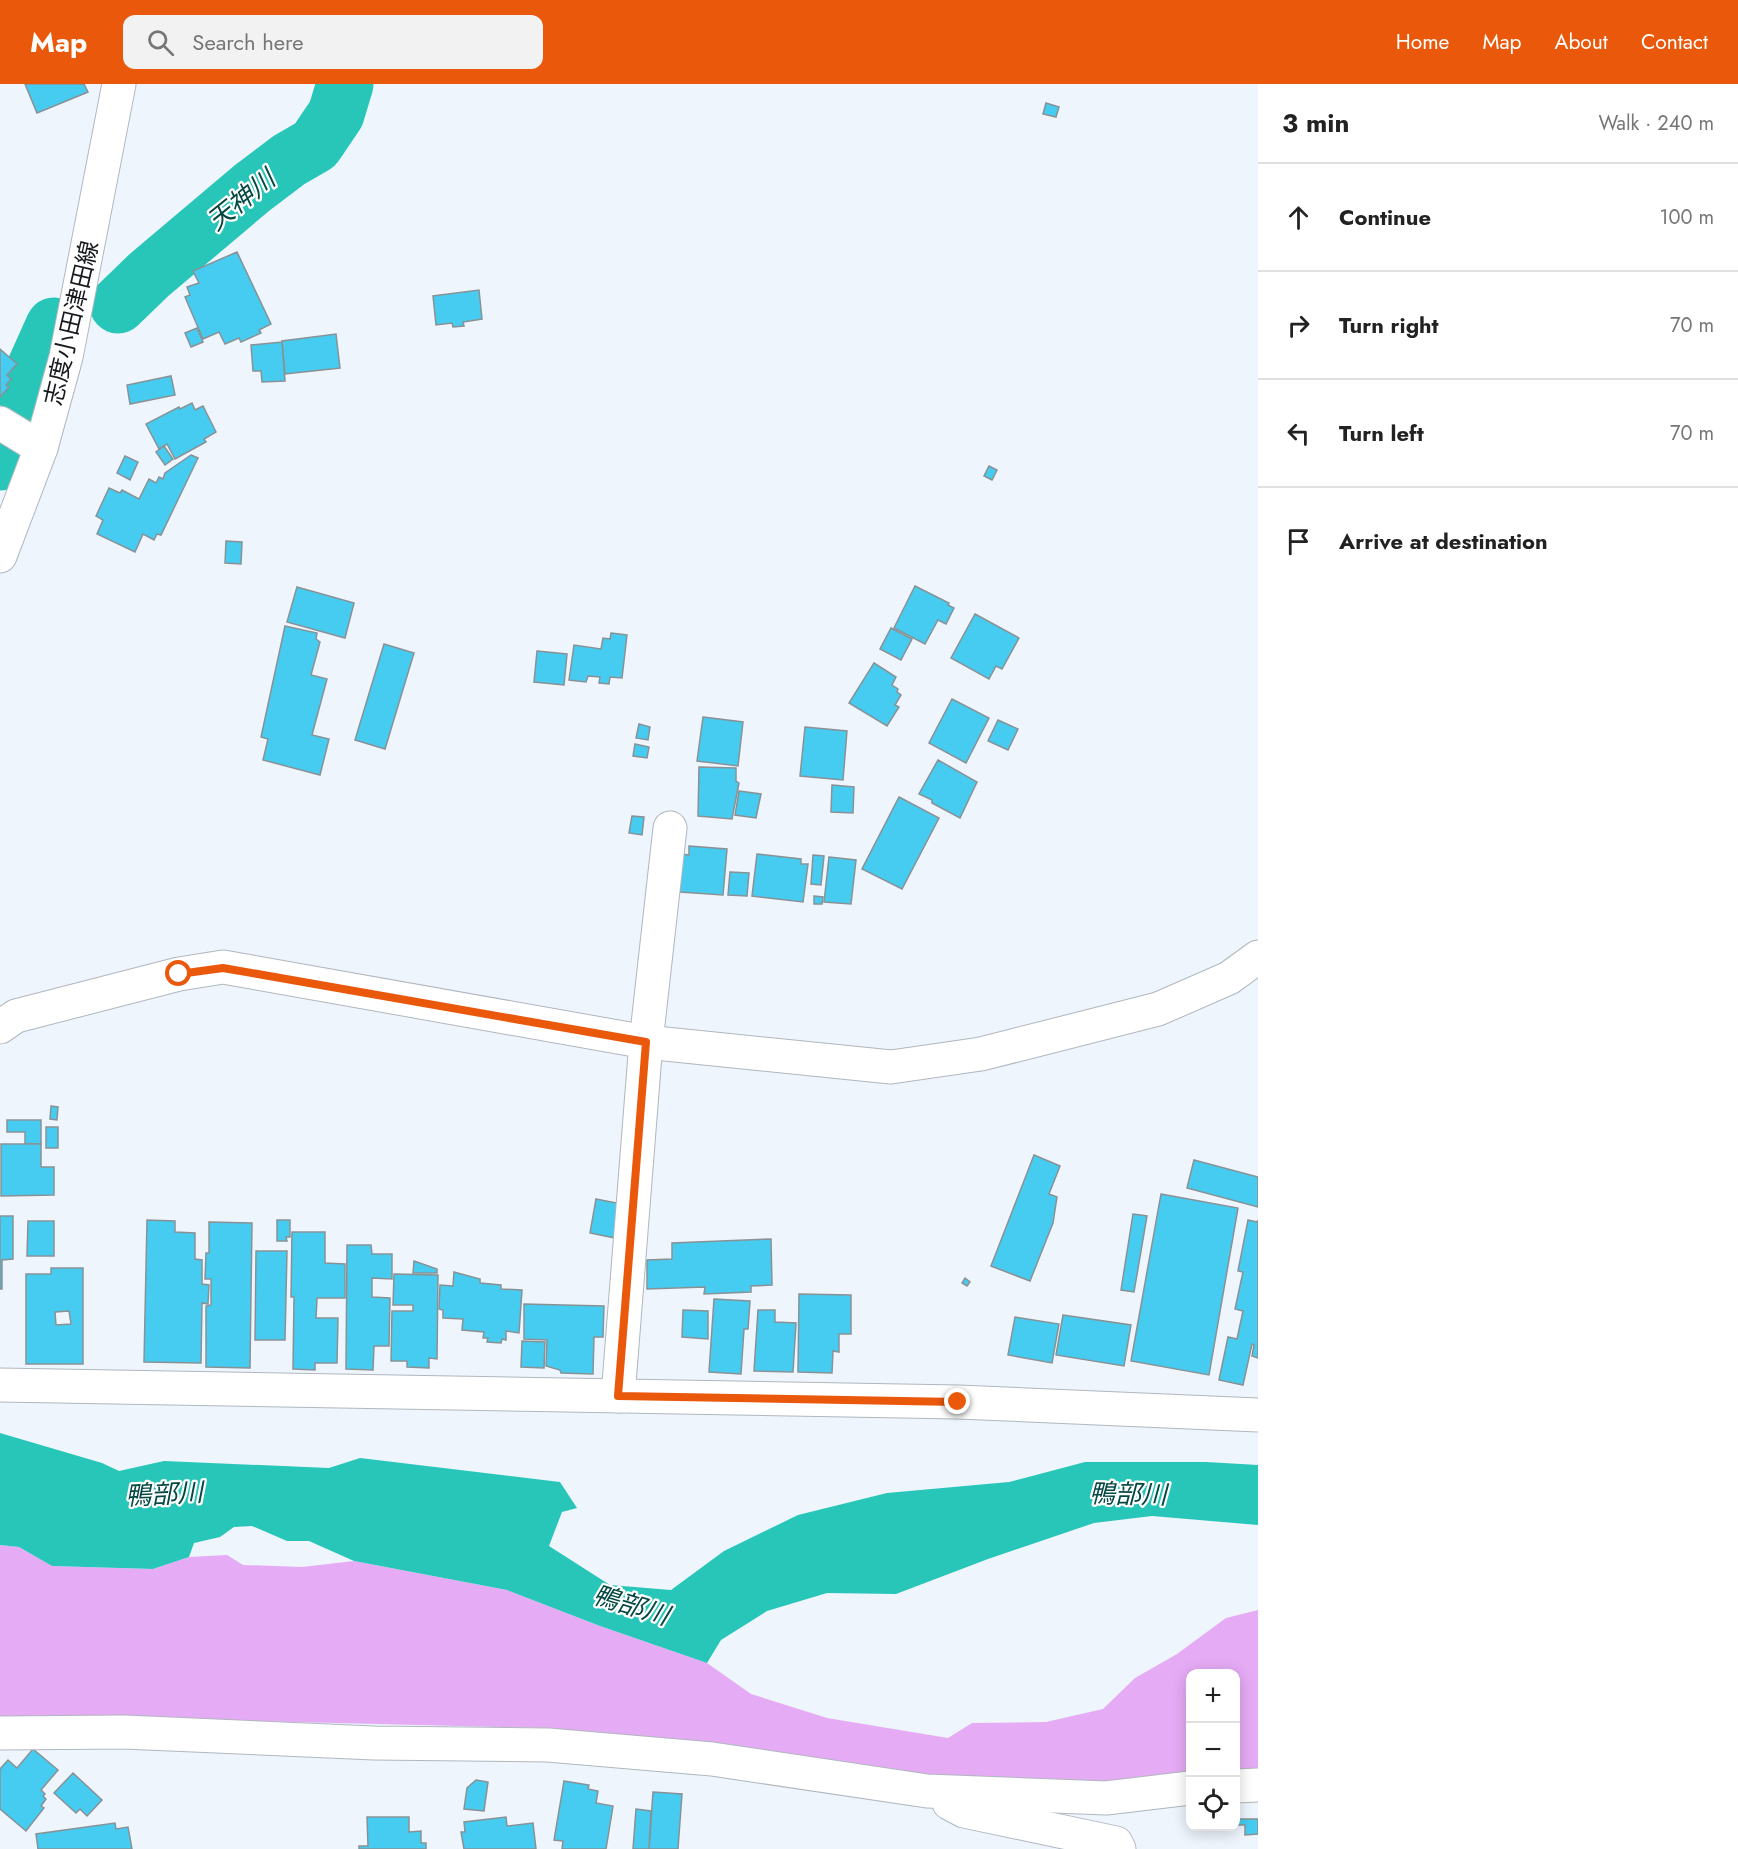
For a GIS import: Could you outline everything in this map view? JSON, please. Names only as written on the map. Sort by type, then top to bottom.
[{"type":"street","name":"志度小田津田線","points":[[0,556],[16,433],[66,357],[119,84]]},
{"type":"street","points":[[618,1396],[646,1042],[670,828]]},
{"type":"street","points":[[0,1027],[16,1016],[179,974],[223,968],[646,1042],[891,1067],[981,1054],[1158,1009],[1229,978],[1258,957]]},
{"type":"street","points":[[0,1385],[958,1402],[1258,1415]]},
{"type":"street","points":[[0,1733],[124,1732],[374,1743],[548,1745],[712,1759],[927,1791],[1106,1797],[1186,1789]]},
{"type":"street","points":[[1240,1785],[1258,1785]]},
{"type":"street","points":[[927,1791],[964,1811],[1116,1843],[1119,1849]]},
{"type":"shaded area","points":[[0,1545],[19,1547],[52,1566],[153,1569],[189,1557],[227,1555],[243,1565],[302,1567],[354,1561],[507,1590],[600,1626],[707,1663],[751,1694],[827,1718],[948,1738],[972,1723],[1046,1722],[1103,1709],[1135,1678],[1177,1654],[1226,1618],[1258,1610],[1258,1773],[1240,1773],[1240,1669],[1186,1669],[1186,1776],[1109,1786],[927,1776],[713,1743],[546,1728],[128,1718],[0,1720]]},
{"type":"water","name":"鴨部川","points":[[0,1433],[102,1463],[119,1471],[164,1461],[329,1468],[360,1458],[560,1482],[577,1508],[562,1512],[549,1546],[610,1585],[671,1590],[724,1551],[798,1515],[887,1493],[1009,1482],[1085,1462],[1206,1462],[1258,1465],[1258,1525],[1152,1516],[1094,1523],[988,1559],[896,1594],[827,1593],[767,1611],[721,1640],[707,1663],[600,1626],[507,1590],[354,1561],[309,1541],[287,1541],[252,1526],[234,1527],[220,1537],[194,1543],[189,1557],[153,1569],[52,1566],[19,1547],[0,1545]]},
{"type":"building","points":[[25,84],[84,84],[88,92],[37,113]]},
{"type":"building","points":[[1046,103],[1059,107],[1056,117],[1043,114]]},
{"type":"building","points":[[237,252],[271,324],[259,330],[261,333],[241,342],[239,338],[225,344],[219,332],[203,339],[185,297],[190,295],[187,287],[199,283],[193,271]]},
{"type":"building","points":[[479,290],[482,319],[463,322],[464,326],[453,327],[452,323],[436,325],[433,296]]},
{"type":"building","points":[[197,328],[203,342],[191,347],[185,333]]},
{"type":"building","points":[[336,334],[340,368],[285,374],[282,341]]},
{"type":"building","points":[[282,342],[285,381],[262,382],[261,371],[253,371],[251,345]]},
{"type":"building","points":[[0,349],[17,364],[7,375],[11,379],[6,385],[9,387],[0,397]]},
{"type":"building","points":[[171,376],[175,395],[130,404],[127,385]]},
{"type":"building","points":[[192,403],[195,410],[203,406],[216,432],[204,439],[206,442],[175,459],[167,444],[159,449],[146,424]]},
{"type":"building","points":[[164,446],[173,459],[165,465],[156,452]]},
{"type":"building","points":[[191,455],[198,458],[161,535],[157,534],[154,540],[143,534],[135,552],[97,534],[103,520],[96,516],[109,488],[120,493],[122,490],[139,499],[149,479],[156,483],[159,477],[163,479],[165,473]]},
{"type":"building","points":[[125,456],[138,462],[130,480],[117,473]]},
{"type":"building","points":[[989,466],[997,470],[992,480],[984,476]]},
{"type":"building","points":[[226,541],[242,542],[241,564],[225,563]]},
{"type":"building","points":[[915,586],[949,603],[948,605],[954,608],[946,624],[938,620],[925,644],[894,628]]},
{"type":"building","points":[[297,587],[354,603],[345,638],[287,622]]},
{"type":"building","points":[[975,614],[1019,638],[1002,669],[996,666],[989,679],[951,658]]},
{"type":"building","points":[[285,626],[317,633],[316,639],[320,642],[311,675],[327,679],[312,735],[329,739],[320,775],[263,760],[268,739],[261,737]]},
{"type":"building","points":[[891,628],[912,639],[901,660],[880,649]]},
{"type":"building","points":[[611,633],[627,635],[622,678],[610,677],[609,684],[599,683],[600,677],[588,676],[586,682],[569,680],[574,645],[601,649],[603,638],[610,639]]},
{"type":"building","points":[[384,644],[414,653],[385,749],[355,740]]},
{"type":"building","points":[[537,651],[567,654],[564,685],[534,682]]},
{"type":"building","points":[[874,663],[896,677],[892,685],[901,695],[895,705],[899,707],[887,726],[849,703]]},
{"type":"building","points":[[952,699],[989,718],[966,763],[929,743]]},
{"type":"building","points":[[703,717],[743,722],[738,766],[697,761]]},
{"type":"building","points":[[998,720],[1018,729],[1008,750],[988,741]]},
{"type":"building","points":[[639,724],[650,727],[648,740],[636,738]]},
{"type":"building","points":[[805,727],[847,731],[843,780],[800,776]]},
{"type":"building","points":[[635,744],[649,747],[647,758],[633,756]]},
{"type":"building","points":[[938,760],[977,782],[960,818],[919,794]]},
{"type":"building","points":[[699,767],[736,768],[736,781],[739,783],[732,819],[698,816]]},
{"type":"building","points":[[832,785],[854,787],[853,813],[831,812]]},
{"type":"building","points":[[739,791],[761,794],[756,818],[735,815]]},
{"type":"building","points":[[899,797],[939,818],[902,889],[862,869]]},
{"type":"building","points":[[632,816],[644,817],[642,835],[629,833]]},
{"type":"building","points":[[689,846],[727,849],[723,895],[680,892],[682,854],[689,855]]},
{"type":"building","points":[[757,854],[801,859],[801,864],[808,864],[803,902],[752,896]]},
{"type":"building","points":[[813,855],[824,856],[821,885],[811,884]]},
{"type":"building","points":[[829,857],[856,860],[851,904],[824,902]]},
{"type":"building","points":[[730,872],[749,873],[747,896],[728,895]]},
{"type":"building","points":[[814,896],[823,897],[822,904],[814,904]]},
{"type":"building","points":[[51,1106],[58,1107],[57,1120],[50,1119]]},
{"type":"building","points":[[7,1120],[41,1120],[41,1144],[25,1144],[25,1132],[7,1132]]},
{"type":"building","points":[[46,1127],[58,1127],[58,1148],[46,1148]]},
{"type":"building","points":[[1,1144],[41,1144],[41,1167],[54,1167],[54,1195],[1,1196]]},
{"type":"building","points":[[1034,1155],[1060,1166],[1049,1194],[1057,1197],[1053,1223],[1030,1281],[991,1266]]},
{"type":"building","points":[[1194,1160],[1258,1177],[1258,1207],[1187,1188]]},
{"type":"building","points":[[1161,1194],[1238,1208],[1209,1375],[1131,1361]]},
{"type":"building","points":[[596,1199],[622,1204],[615,1238],[590,1233]]},
{"type":"building","points":[[1133,1214],[1147,1216],[1134,1292],[1121,1290]]},
{"type":"building","points":[[0,1216],[13,1216],[13,1259],[2,1260],[2,1289],[0,1289]]},
{"type":"building","points":[[147,1220],[175,1221],[175,1232],[195,1233],[195,1259],[202,1260],[202,1284],[209,1285],[208,1304],[202,1303],[201,1363],[144,1362]]},
{"type":"building","points":[[277,1220],[290,1220],[290,1237],[286,1237],[287,1241],[277,1241]]},
{"type":"building","points":[[1248,1220],[1257,1222],[1258,1220],[1258,1358],[1252,1356],[1254,1345],[1252,1344],[1243,1385],[1219,1380],[1228,1337],[1237,1339],[1243,1311],[1235,1309],[1243,1272],[1238,1271]]},
{"type":"building","points":[[28,1221],[54,1221],[54,1256],[27,1256]]},
{"type":"building","points":[[209,1222],[252,1223],[250,1368],[206,1367],[206,1306],[211,1305],[211,1279],[205,1279],[206,1253],[209,1253]]},
{"type":"building","points":[[292,1232],[325,1232],[325,1263],[345,1264],[345,1298],[317,1298],[316,1318],[338,1318],[337,1363],[315,1363],[315,1370],[293,1369]]},
{"type":"building","points":[[771,1239],[772,1285],[751,1286],[751,1292],[704,1294],[705,1287],[647,1289],[647,1260],[672,1259],[672,1243]]},
{"type":"building","points":[[347,1245],[371,1245],[372,1254],[392,1254],[392,1279],[372,1278],[372,1297],[390,1298],[389,1346],[374,1346],[373,1370],[346,1369]]},
{"type":"building","points":[[256,1251],[287,1251],[285,1340],[255,1340]]},
{"type":"building","points":[[414,1261],[437,1269],[437,1273],[413,1273]]},
{"type":"building","points":[[51,1268],[83,1268],[83,1364],[26,1364],[26,1274],[51,1274]],"holes":[[[69,1311],[71,1324],[56,1325],[55,1312]]]},
{"type":"building","points":[[454,1272],[480,1279],[480,1283],[501,1285],[501,1289],[522,1290],[519,1333],[506,1331],[506,1340],[502,1339],[501,1343],[487,1342],[488,1338],[483,1338],[484,1332],[462,1330],[463,1319],[443,1318],[443,1310],[439,1309],[440,1285],[453,1286]]},
{"type":"building","points":[[394,1274],[438,1275],[437,1359],[429,1358],[429,1368],[407,1367],[407,1361],[391,1361],[392,1311],[413,1311],[413,1305],[393,1305]]},
{"type":"building","points":[[965,1278],[970,1282],[967,1286],[962,1283]]},
{"type":"building","points":[[799,1294],[851,1295],[851,1334],[839,1334],[839,1352],[833,1351],[832,1373],[798,1372]]},
{"type":"building","points":[[714,1299],[750,1301],[748,1329],[744,1329],[741,1374],[709,1372]]},
{"type":"building","points":[[524,1304],[604,1306],[603,1337],[594,1337],[593,1374],[561,1373],[560,1370],[546,1366],[547,1340],[524,1339]]},
{"type":"building","points":[[683,1310],[708,1311],[708,1339],[682,1337]]},
{"type":"building","points":[[758,1310],[775,1310],[775,1322],[796,1323],[793,1372],[754,1371]]},
{"type":"building","points":[[1063,1315],[1131,1325],[1124,1366],[1056,1355]]},
{"type":"building","points":[[1015,1317],[1059,1324],[1052,1363],[1008,1355]]},
{"type":"building","points":[[522,1341],[545,1342],[544,1368],[521,1367]]},
{"type":"building","points":[[33,1749],[58,1770],[41,1790],[46,1799],[41,1806],[44,1808],[26,1831],[0,1809],[0,1769],[8,1760],[17,1768]]},
{"type":"building","points":[[73,1773],[102,1800],[87,1816],[80,1809],[76,1813],[54,1793]]},
{"type":"building","points":[[476,1780],[488,1782],[484,1811],[464,1809],[467,1788]]},
{"type":"building","points":[[564,1781],[589,1785],[588,1789],[598,1791],[596,1803],[613,1806],[606,1849],[562,1849],[563,1841],[554,1840]]},
{"type":"building","points":[[653,1792],[682,1794],[678,1849],[649,1849]]},
{"type":"building","points":[[636,1809],[651,1811],[649,1849],[633,1849]]},
{"type":"building","points":[[367,1817],[409,1817],[409,1832],[421,1831],[421,1843],[426,1843],[426,1849],[359,1849],[359,1846],[368,1846]]},
{"type":"building","points":[[506,1817],[507,1826],[533,1823],[536,1849],[464,1849],[461,1832],[465,1832],[464,1822]]},
{"type":"building","points":[[1240,1819],[1258,1819],[1258,1834],[1245,1835],[1245,1825],[1240,1825]]},
{"type":"building","points":[[115,1823],[116,1829],[128,1827],[132,1849],[38,1849],[36,1834]]},
{"type":"waterway","name":"天神川","points":[[118,305],[149,275],[252,188],[289,160],[315,145],[336,114],[345,84]]},
{"type":"waterway","name":"天神川","points":[[0,462],[27,386],[54,326]]},
{"type":"route","points":[[179,974],[223,968],[646,1042],[618,1396],[958,1402]]}]
